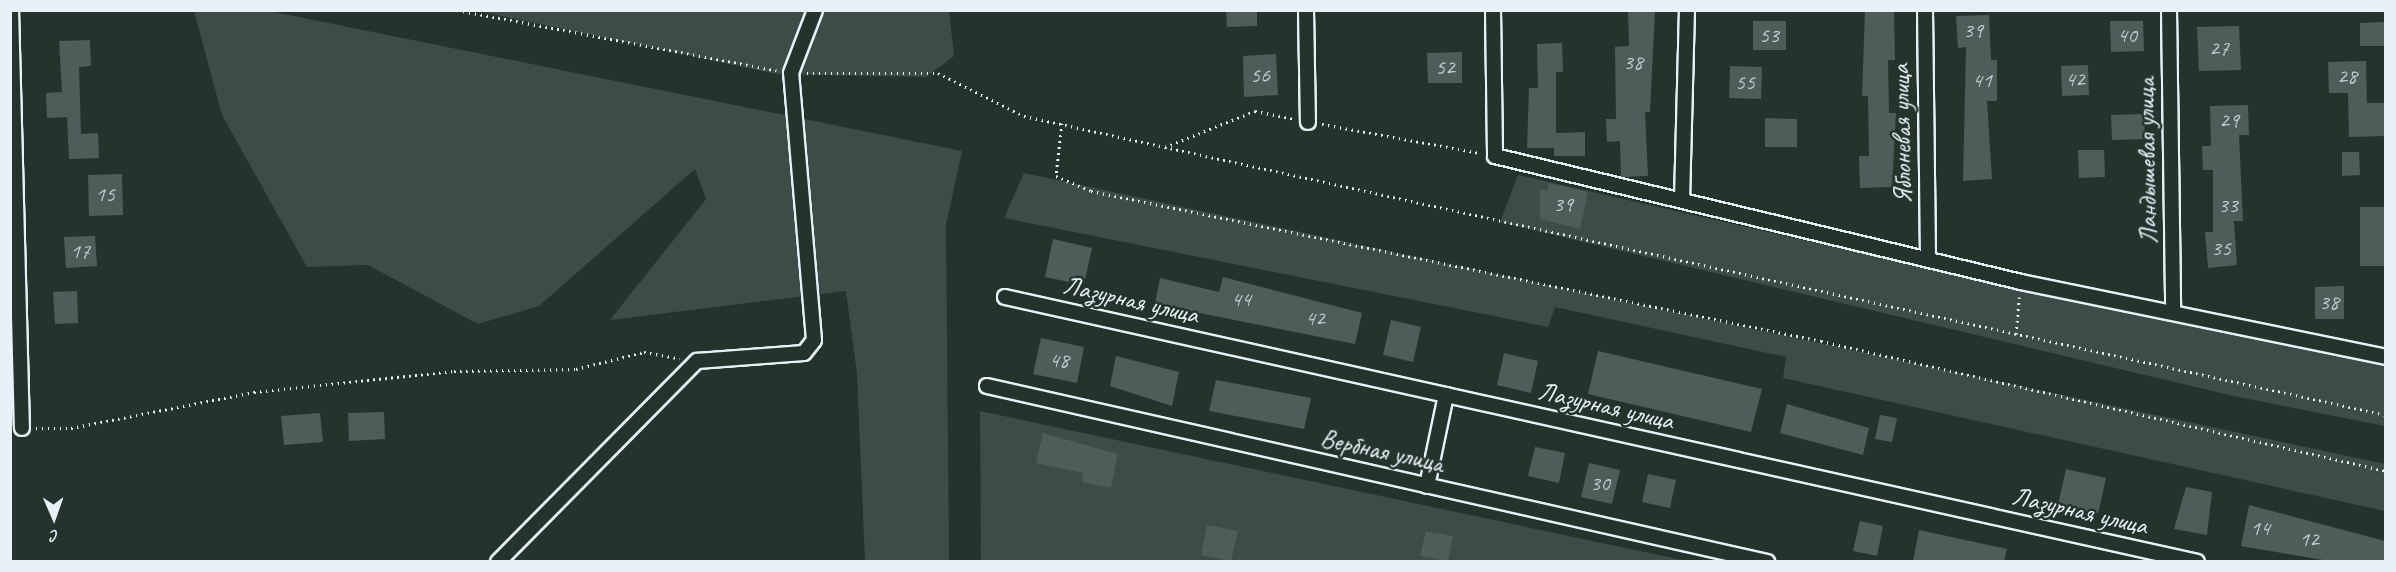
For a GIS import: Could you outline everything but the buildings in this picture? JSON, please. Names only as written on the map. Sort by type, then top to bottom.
[{"type":"street","points":[[11,10],[22,428]]},
{"type":"street","points":[[498,561],[697,361],[804,353],[814,340],[791,73],[815,10]]},
{"type":"street","points":[[1306,10],[1308,122]]},
{"type":"street","points":[[1493,10],[1495,156],[1928,256],[2021,282],[2173,310],[2385,357]]},
{"type":"street","points":[[1682,200],[1687,10]]},
{"type":"street","name":"Яблоневая улица","points":[[1925,10],[1928,256]]},
{"type":"street","name":"Ландышевая улица","points":[[2169,10],[2173,310]]},
{"type":"street","name":"Лазурная улица","points":[[1005,297],[2196,561]]},
{"type":"street","name":"Вербная улица","points":[[987,386],[1767,561]]},
{"type":"street","points":[[1427,486],[1446,395]]},
{"type":"path","points":[[457,10],[791,73],[938,73],[1024,116],[2385,415]]},
{"type":"path","points":[[1163,147],[1255,111],[1495,156]]},
{"type":"path","points":[[1062,123],[1056,176],[1090,191],[1821,341],[2385,471]]},
{"type":"path","points":[[2016,334],[2021,282]]},
{"type":"path","points":[[22,428],[71,428],[266,391],[454,371],[576,369],[644,352],[697,361]]},
{"type":"shaded area","points":[[194,11],[269,11],[962,151],[946,225],[949,561],[865,561],[857,374],[846,291],[610,320],[706,199],[695,169],[539,306],[478,324],[368,265],[307,267],[222,115]]},
{"type":"shaded area","points":[[478,11],[949,11],[954,56],[926,77],[777,74]]},
{"type":"shaded area","points":[[1024,173],[2385,464],[2385,511],[1783,378],[1786,357],[1555,307],[1548,327],[1004,218]]},
{"type":"shaded area","points":[[1518,175],[1860,253],[2128,304],[2385,362],[2385,426],[2238,397],[1500,222]]},
{"type":"shaded area","points":[[980,411],[1687,561],[981,561]]}]
